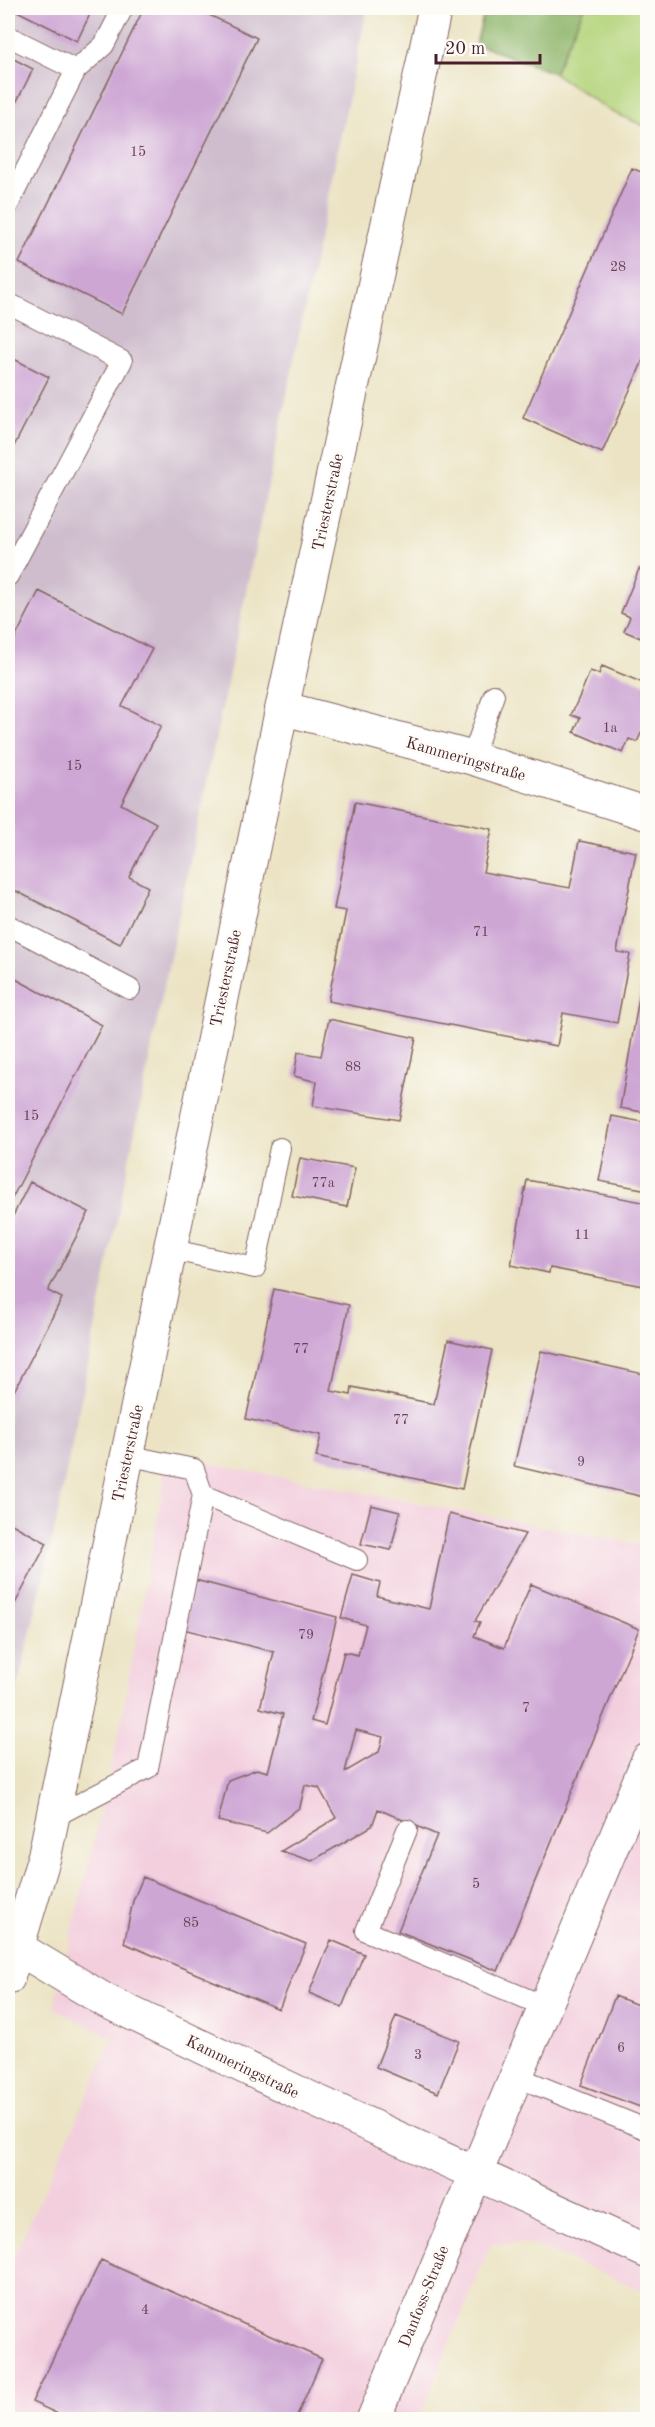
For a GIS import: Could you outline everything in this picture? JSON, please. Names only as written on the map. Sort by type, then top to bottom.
[{"type":"main road","name":"Triesterstraße","points":[[13,1963],[45,1854],[282,708],[435,8]]},
{"type":"main road","name":"Kammeringstraße","points":[[282,708],[472,758],[648,814]]},
{"type":"main road","points":[[474,2172],[648,1760]]},
{"type":"main road","name":"Kammeringstraße","points":[[13,1963],[106,2001],[301,2094],[648,2252]]},
{"type":"main road","name":"Danfoss-Straße","points":[[373,2420],[474,2172]]},
{"type":"lane","points":[[8,205],[76,70],[104,45],[123,8]]},
{"type":"lane","points":[[8,36],[76,70]]},
{"type":"lane","points":[[8,303],[122,361],[8,576]]},
{"type":"lane","points":[[472,758],[494,695]]},
{"type":"lane","points":[[8,926],[130,989]]},
{"type":"lane","points":[[169,1249],[255,1268],[280,1148]]},
{"type":"lane","points":[[52,1818],[148,1768],[203,1496],[194,1469],[126,1455]]},
{"type":"lane","points":[[203,1496],[357,1560]]},
{"type":"lane","points":[[407,1830],[366,1931],[544,2006]]},
{"type":"lane","points":[[515,2076],[648,2130]]},
{"type":"shaded area","points":[[8,8],[367,8],[159,1011],[55,1528],[8,1729]]},
{"type":"shaded area","points":[[168,1456],[647,1546],[647,2292],[531,2244],[491,2243],[419,2419],[8,2420],[8,2269],[113,2039],[54,2008],[119,1734]]},
{"type":"green space","points":[[485,8],[584,8],[554,73],[476,44]]},
{"type":"green space","points":[[584,8],[647,8],[647,127],[610,111],[554,73]]},
{"type":"building","points":[[11,8],[93,8],[77,41]]},
{"type":"building","points":[[144,8],[195,8],[257,38],[122,314],[19,263]]},
{"type":"building","points":[[8,56],[33,69],[8,119]]},
{"type":"building","points":[[632,168],[648,175],[648,349],[602,453],[523,418]]},
{"type":"building","points":[[8,356],[49,377],[8,458]]},
{"type":"building","points":[[639,569],[648,572],[648,641],[624,631],[630,617],[621,613]]},
{"type":"building","points":[[39,591],[152,649],[122,706],[161,726],[121,804],[156,823],[129,877],[148,887],[120,944],[8,887],[8,652]]},
{"type":"building","points":[[602,666],[648,685],[648,718],[637,742],[629,739],[623,753],[574,732],[580,718],[571,715],[590,671],[599,674]]},
{"type":"building","points":[[355,802],[492,829],[483,872],[570,888],[579,841],[636,852],[617,952],[630,954],[617,1023],[563,1013],[557,1046],[328,1001],[346,911],[334,909]]},
{"type":"building","points":[[646,957],[648,957],[648,1113],[620,1108]]},
{"type":"building","points":[[8,975],[102,1025],[8,1206]]},
{"type":"building","points":[[329,1019],[416,1038],[399,1120],[313,1106],[317,1082],[294,1076],[298,1052],[321,1056]]},
{"type":"building","points":[[612,1116],[648,1123],[648,1190],[599,1181]]},
{"type":"building","points":[[300,1158],[355,1168],[347,1207],[292,1196]]},
{"type":"building","points":[[527,1180],[648,1203],[648,1287],[550,1268],[549,1273],[511,1265]]},
{"type":"building","points":[[30,1182],[89,1212],[48,1291],[62,1298],[8,1403],[8,1226]]},
{"type":"building","points":[[274,1289],[349,1305],[331,1391],[351,1395],[352,1387],[434,1404],[448,1340],[492,1350],[462,1489],[316,1457],[321,1435],[246,1419]]},
{"type":"building","points":[[541,1351],[648,1375],[648,1498],[514,1466]]},
{"type":"building","points":[[371,1505],[400,1512],[391,1550],[361,1544]]},
{"type":"building","points":[[449,1514],[525,1534],[475,1621],[480,1622],[474,1636],[504,1648],[531,1584],[639,1629],[498,1971],[398,1931],[437,1835],[378,1809],[372,1826],[312,1861],[281,1851],[336,1818],[319,1788],[305,1785],[300,1807],[267,1833],[218,1821],[228,1780],[257,1769],[268,1772],[283,1714],[260,1708],[274,1652],[183,1629],[195,1580],[337,1617],[311,1721],[325,1725],[344,1652],[358,1655],[366,1625],[341,1618],[353,1575],[380,1583],[377,1596],[429,1609]],"holes":[[[356,1730],[383,1737],[379,1752],[345,1772]]]},
{"type":"building","points":[[8,1522],[47,1543],[8,1617]]},
{"type":"building","points":[[143,1877],[306,1944],[279,2009],[124,1943],[133,1901]]},
{"type":"building","points":[[331,1940],[364,1954],[342,2007],[309,1993]]},
{"type":"building","points":[[615,1996],[648,2009],[648,2110],[581,2085]]},
{"type":"building","points":[[396,2016],[459,2041],[438,2093],[376,2067]]},
{"type":"building","points":[[101,2260],[322,2359],[295,2420],[71,2420],[32,2402]]}]
